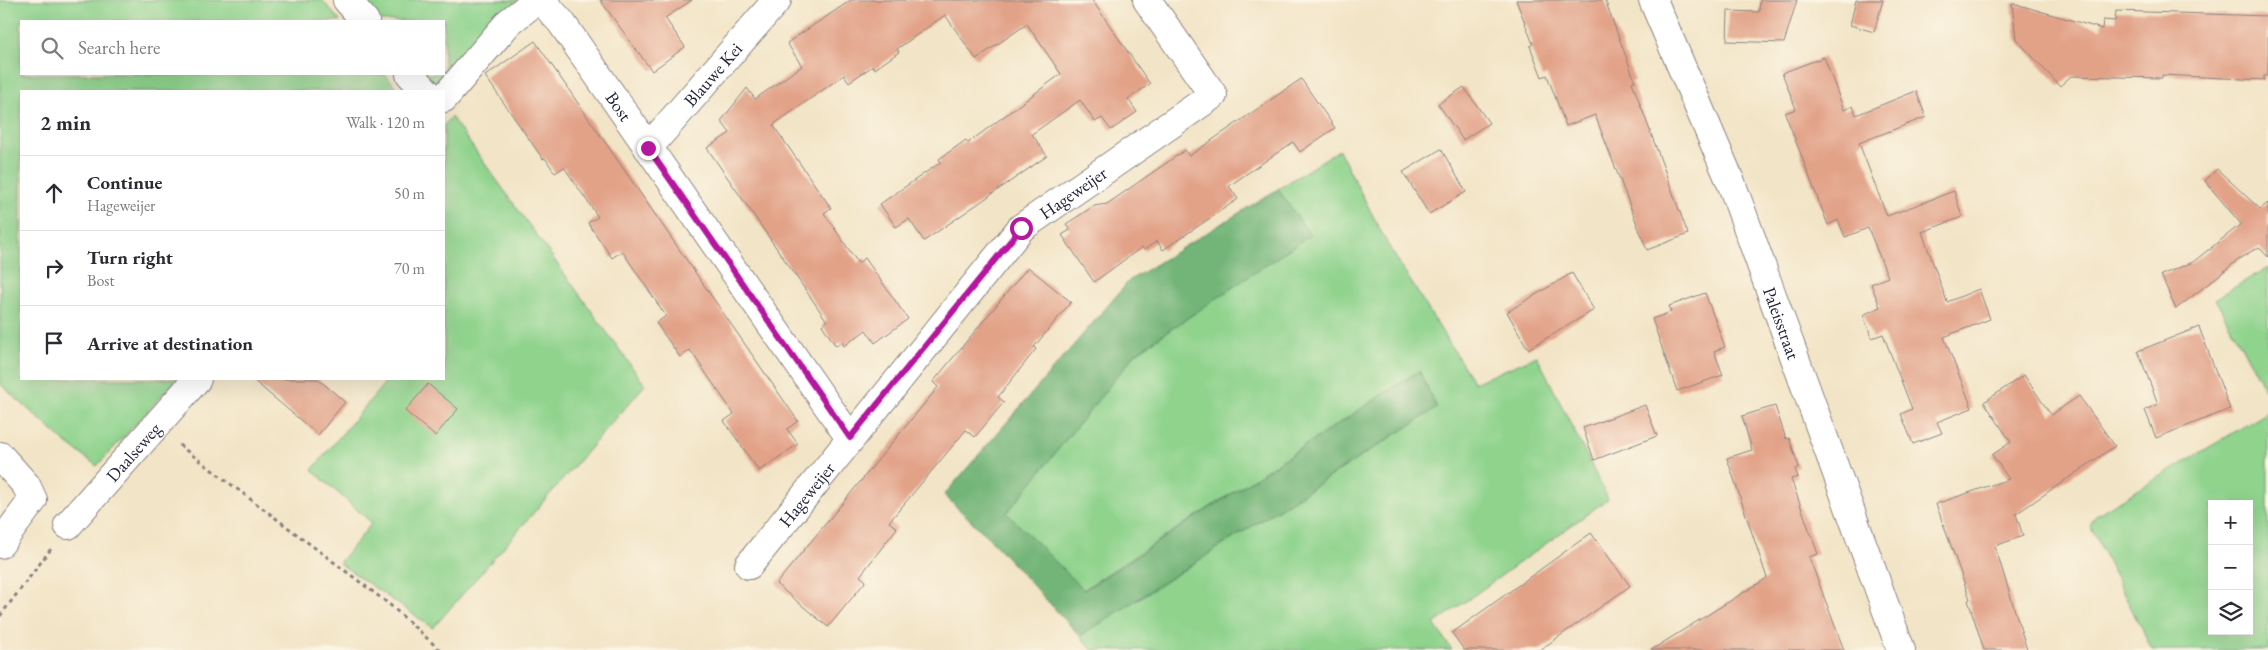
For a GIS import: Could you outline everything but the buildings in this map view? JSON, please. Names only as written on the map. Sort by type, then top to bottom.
[{"type":"street","points":[[347,0],[364,20]]},
{"type":"street","points":[[445,97],[509,22],[537,0]]},
{"type":"street","name":"Bost","points":[[541,0],[561,22],[850,438]]},
{"type":"street","name":"Blauwe Kei","points":[[648,148],[777,0]]},
{"type":"street","name":"Hageweijer","points":[[749,565],[1021,228],[1213,96],[1147,0]]},
{"type":"street","name":"Paleisstraat","points":[[1653,0],[1732,185],[1901,650]]},
{"type":"street","points":[[411,75],[425,90]]},
{"type":"street","name":"Daalseweg","points":[[68,525],[196,380]]},
{"type":"street","points":[[0,456],[26,485],[33,500],[0,544]]},
{"type":"path","points":[[155,426],[388,604],[440,650]]},
{"type":"path","points":[[0,616],[68,525]]},
{"type":"green space","points":[[0,0],[322,0],[339,20],[20,20],[20,75],[386,75],[399,90],[20,90],[20,380],[176,380],[97,466],[65,442],[0,384]]},
{"type":"green space","points":[[361,0],[520,0],[436,87],[425,75],[445,75],[445,20],[377,20]]},
{"type":"green space","points":[[451,117],[645,385],[433,628],[339,563],[372,523],[312,470],[387,380],[445,380],[445,124]]},
{"type":"green space","points":[[1339,150],[1388,245],[1474,383],[1537,356],[1608,499],[1434,624],[1452,650],[1092,650],[1080,636],[1437,408],[1419,371],[1083,590],[1006,512],[1136,353],[1309,235],[1278,189]]},
{"type":"green space","points":[[1278,189],[1310,235],[1136,353],[1007,513],[1084,590],[1419,371],[1437,408],[1080,636],[988,537],[944,495],[1130,280]]},
{"type":"green space","points":[[2268,267],[2268,394],[2215,299]]},
{"type":"green space","points":[[2268,412],[2268,650],[2152,650],[2090,525],[2096,515]]},
{"type":"route","points":[[648,148],[850,438],[1021,228]]}]
